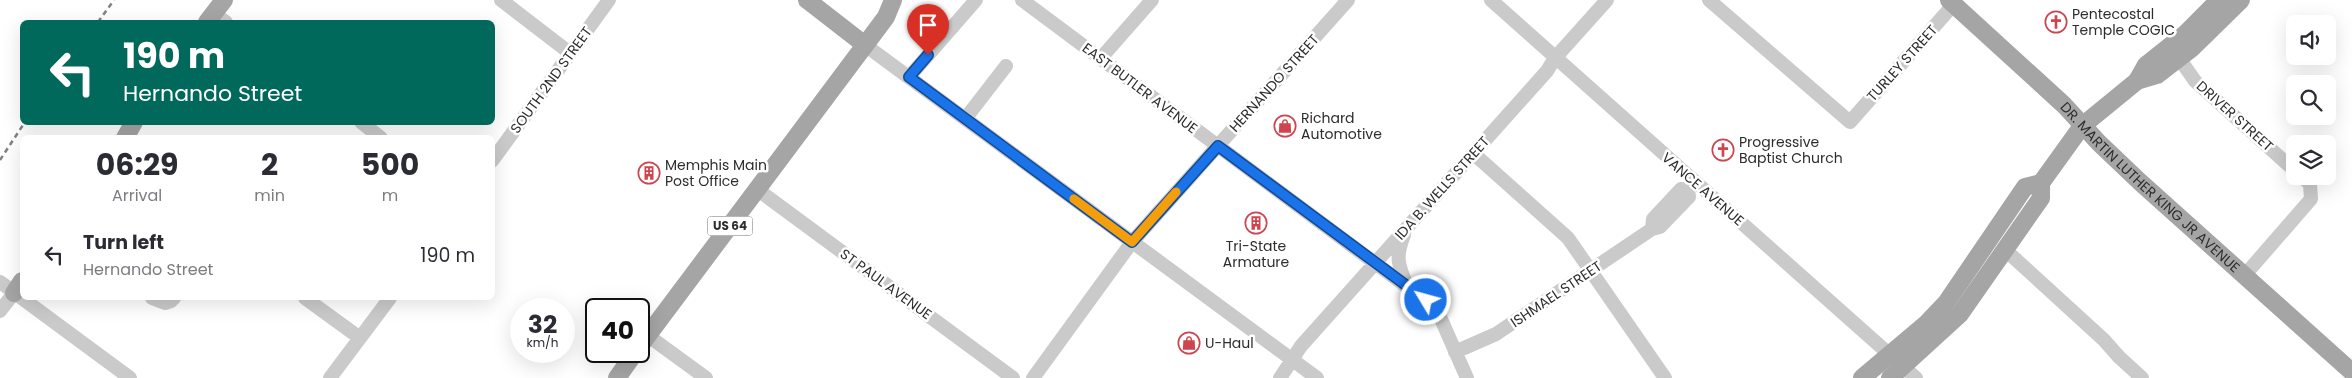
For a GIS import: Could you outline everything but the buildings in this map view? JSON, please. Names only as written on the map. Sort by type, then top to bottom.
[{"type":"main road","points":[[807,0],[865,45]]},
{"type":"main road","name":"US 64","points":[[650,332],[886,17],[893,0]]},
{"type":"main road","points":[[2138,81],[2146,65],[2185,34],[2219,0]]},
{"type":"main road","points":[[1890,378],[1910,372],[1960,314],[2041,198],[2041,183],[2082,126],[2138,81],[2157,76],[2205,37],[2241,0]]},
{"type":"main road","name":"DR. MARTIN LUTHER KING JR AVENUE","points":[[1952,2],[2064,105],[2082,126],[2140,182],[2352,373]]},
{"type":"main road","points":[[1862,378],[1926,324],[1946,303],[2025,186],[2041,183]]},
{"type":"main road","points":[[617,378],[628,363]]},
{"type":"street","points":[[501,0],[570,53]]},
{"type":"street","name":"SOUTH 2ND STREET","points":[[495,156],[609,0]]},
{"type":"street","points":[[909,77],[976,0]]},
{"type":"street","name":"EAST BUTLER AVENUE","points":[[1022,0],[1426,300],[1441,319],[1466,378]]},
{"type":"street","points":[[1101,58],[1152,0]]},
{"type":"street","name":"HERNANDO STREET","points":[[1033,378],[1132,242],[1348,0]]},
{"type":"street","name":"VANCE AVENUE","points":[[1491,0],[1691,185],[1910,372]]},
{"type":"street","name":"IDA B. WELLS STREET","points":[[1280,378],[1301,346],[1474,154],[1607,0]]},
{"type":"street","name":"TURLEY STREET","points":[[1709,0],[1850,122],[1952,2]]},
{"type":"street","points":[[865,45],[1317,378]]},
{"type":"street","name":"DRIVER STREET","points":[[2179,58],[2195,81],[2286,162]]},
{"type":"street","points":[[965,119],[1006,66]]},
{"type":"street","points":[[365,125],[377,135]]},
{"type":"street","points":[[1474,154],[1568,238],[1664,378]]},
{"type":"street","name":"ISHMAEL STREET","points":[[1455,352],[1496,334],[1652,229],[1653,219],[1681,189],[1691,185]]},
{"type":"street","points":[[2244,276],[2311,199],[2310,185]]},
{"type":"street","name":"ST PAUL AVENUE","points":[[758,190],[1013,378]]},
{"type":"street","points":[[1407,228],[1398,250],[1397,261],[1407,286]]},
{"type":"street","points":[[2004,252],[2012,256],[2104,340],[2119,358],[2142,378]]},
{"type":"street","points":[[0,311],[12,285]]},
{"type":"street","points":[[31,300],[130,378]]},
{"type":"street","points":[[157,300],[165,303],[170,300]]},
{"type":"street","points":[[308,300],[360,338]]},
{"type":"street","points":[[330,378],[388,300]]},
{"type":"street","points":[[650,345],[706,378]]},
{"type":"street","points":[[2348,378],[2352,373]]},
{"type":"railway","points":[[99,20],[114,0]]},
{"type":"railway","points":[[0,160],[23,125]]},
{"type":"slow traffic","points":[[1074,199],[1132,242],[1176,192]]},
{"type":"place","name":"Pentecostal Temple COGIC","points":[[2056,22]]},
{"type":"place","name":"Richard Automotive","points":[[1285,126]]},
{"type":"place","name":"Progressive Baptist Church","points":[[1723,150]]},
{"type":"place","name":"Memphis Main Post Office","points":[[649,173]]},
{"type":"place","name":"Tri-State Armature","points":[[1256,223]]},
{"type":"place","name":"U-Haul","points":[[1189,343]]},
{"type":"route","points":[[928,55],[909,77],[1132,242],[1218,146],[1426,300]]}]
